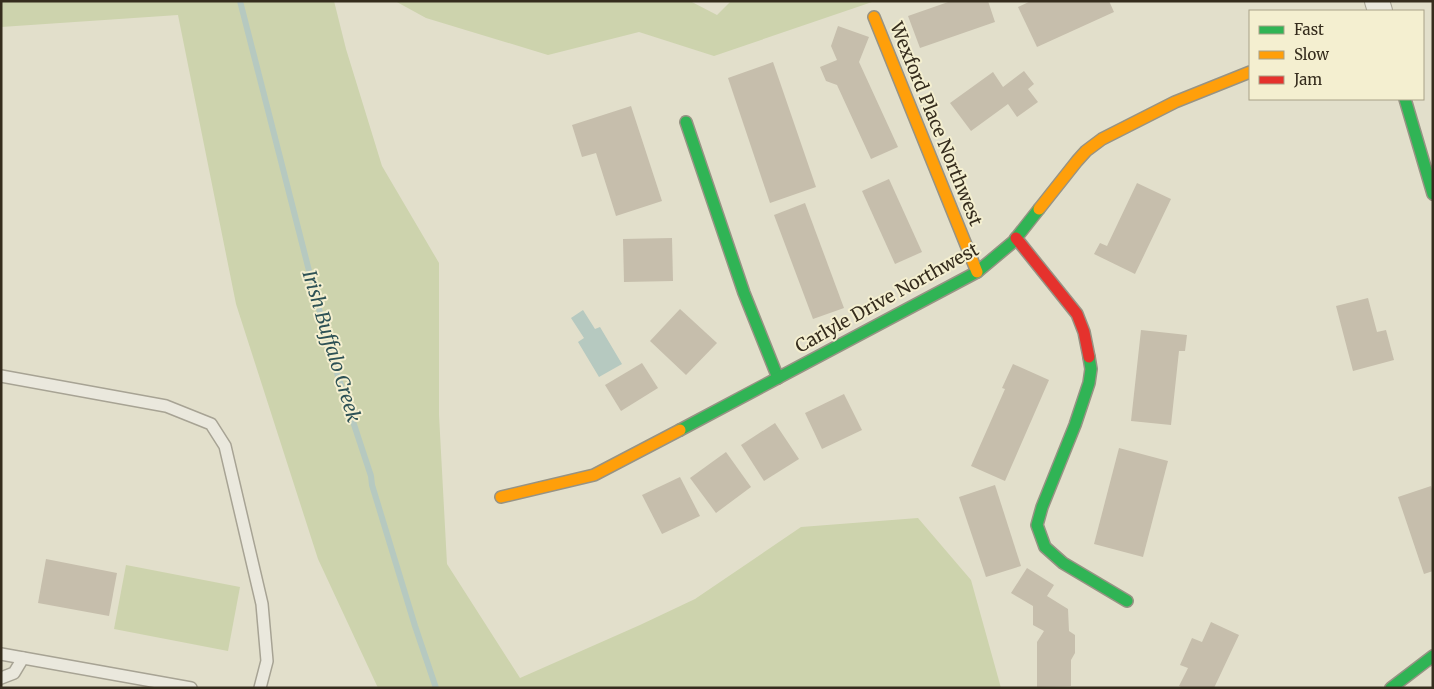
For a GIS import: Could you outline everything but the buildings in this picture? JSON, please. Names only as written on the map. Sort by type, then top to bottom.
[{"type":"street","name":"Wexford Place Northwest","points":[[874,17],[977,272]]},
{"type":"street","name":"Carlyle Drive Northwest","points":[[501,497],[594,475],[977,272],[1016,238],[1068,171],[1088,150],[1106,136],[1166,105],[1249,72]]},
{"type":"street","points":[[1405,100],[1433,194]]},
{"type":"street","points":[[686,122],[744,293],[778,378]]},
{"type":"street","points":[[1016,238],[1077,314],[1084,332],[1091,369],[1075,425],[1042,507],[1037,525],[1044,548],[1063,562],[1127,601]]},
{"type":"street","points":[[1391,688],[1433,656]]},
{"type":"lane","points":[[1,376],[166,406],[211,424],[224,446],[262,604],[267,661],[260,688]]},
{"type":"lane","points":[[1,654],[191,688]]},
{"type":"lane","points":[[1,678],[14,673],[23,658]]},
{"type":"green space","points":[[1,1],[334,1],[346,49],[382,166],[439,263],[439,415],[447,564],[520,678],[695,599],[801,527],[918,518],[971,580],[1001,688],[378,688],[318,559],[236,304],[178,15],[1,27]]},
{"type":"green space","points":[[395,1],[690,1],[717,15],[731,1],[875,1],[714,56],[639,32],[548,55],[426,18]]},
{"type":"green space","points":[[126,565],[240,587],[228,651],[114,629]]},
{"type":"shaded area","points":[[583,310],[595,329],[600,327],[622,364],[599,377],[578,342],[584,338],[571,318]]},
{"type":"waterway","name":"Irish Buffalo Creek","points":[[240,1],[316,298],[338,376],[371,476],[372,485],[415,626],[436,688]]},
{"type":"traffic: fast","points":[[1405,100],[1433,194]]},
{"type":"traffic: fast","points":[[686,122],[744,293],[778,378]]},
{"type":"traffic: fast","points":[[680,430],[977,272],[1013,242],[1039,209]]},
{"type":"traffic: fast","points":[[1089,357],[1091,369],[1089,383],[1037,525],[1045,547],[1063,563],[1127,601]]},
{"type":"traffic: fast","points":[[1391,688],[1433,656]]},
{"type":"traffic: slow","points":[[874,17],[977,272]]},
{"type":"traffic: slow","points":[[1039,209],[1077,161],[1086,151],[1102,139],[1175,102],[1249,72]]},
{"type":"traffic: slow","points":[[501,497],[594,475],[680,430]]},
{"type":"traffic: jam","points":[[1016,238],[1077,314],[1084,332],[1089,357]]}]
